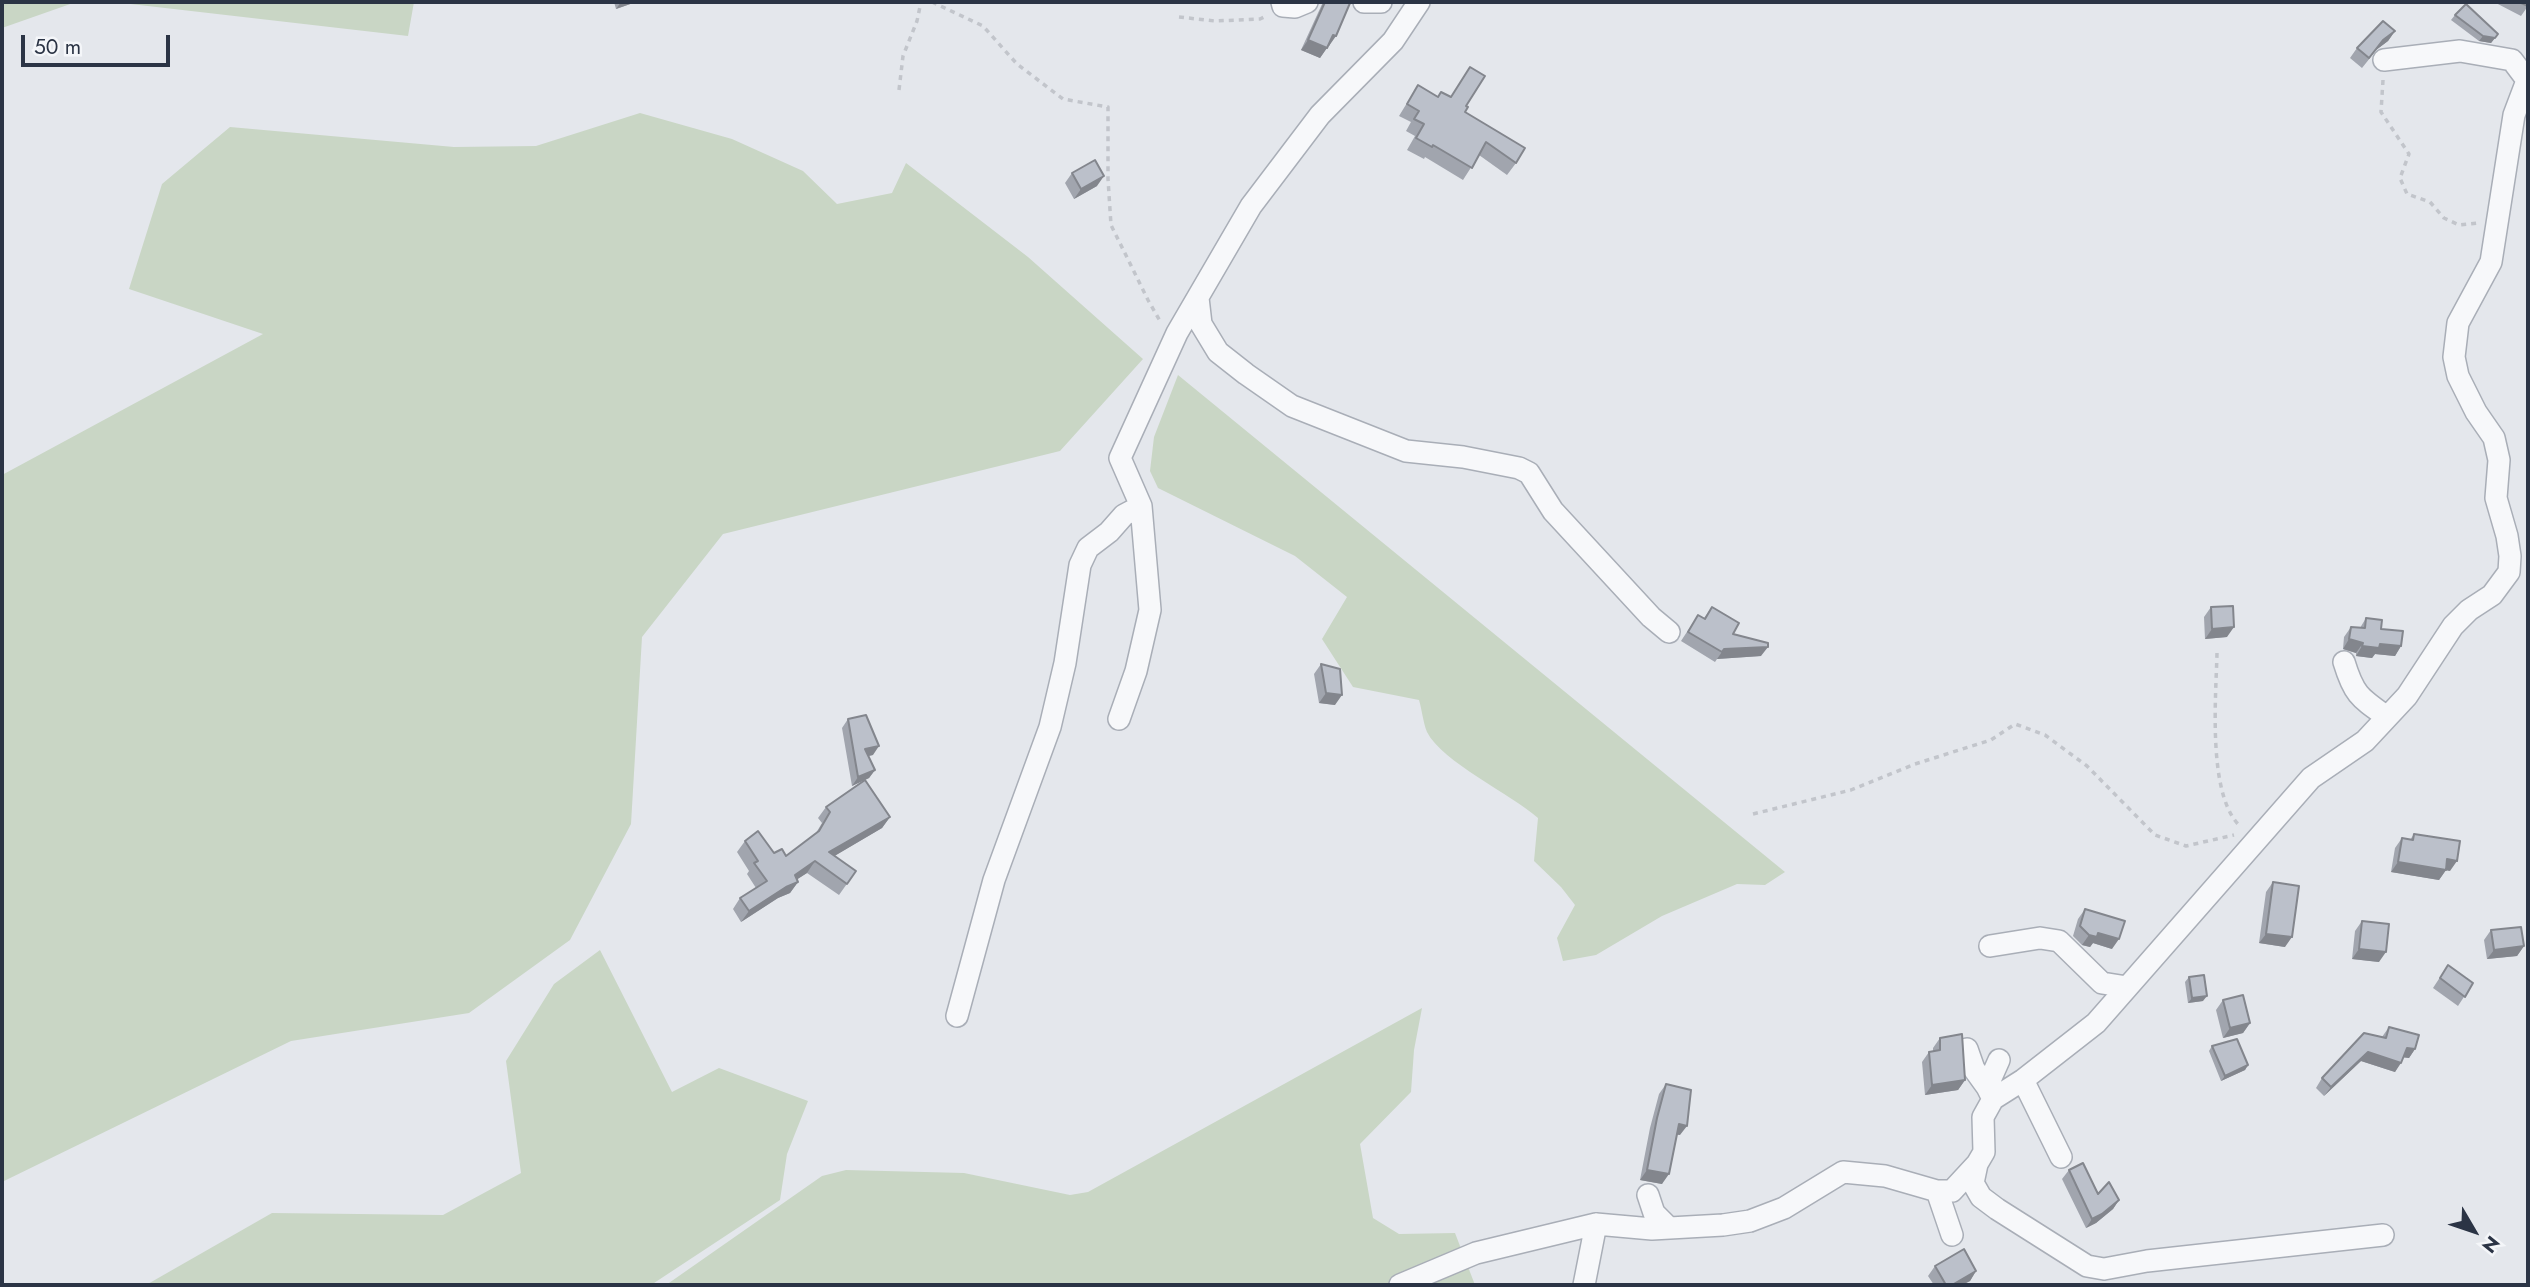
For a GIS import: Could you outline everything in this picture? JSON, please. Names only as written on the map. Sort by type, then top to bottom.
[{"type":"street","points":[[1282,4],[1296,7],[1307,2]]},
{"type":"street","points":[[1364,2],[1381,2]]},
{"type":"street","points":[[1119,719],[1136,671],[1150,610],[1141,506],[1119,458],[1177,333],[1259,196],[1320,115],[1394,41],[1419,2]]},
{"type":"street","points":[[1990,1093],[2023,1080],[2096,1023],[2311,778],[2365,741],[2407,696],[2453,626],[2469,610],[2492,595],[2509,572],[2507,536],[2496,498],[2499,460],[2494,438],[2476,412],[2458,376],[2454,357],[2458,323],[2491,262],[2515,115],[2528,79],[2512,61],[2460,51],[2384,60]]},
{"type":"street","points":[[1193,306],[1218,352],[1292,406],[1406,451],[1463,457],[1519,468],[1529,473],[1553,511],[1634,600],[1669,632]]},
{"type":"street","points":[[957,1016],[994,880],[1050,727],[1065,663],[1080,565],[1088,548],[1109,532],[1124,515],[1141,506]]},
{"type":"street","points":[[2344,662],[2351,686],[2364,701],[2387,717]]},
{"type":"street","points":[[1990,946],[2040,938],[2059,941],[2102,983],[2127,987]]},
{"type":"street","points":[[1967,1049],[1974,1069],[1990,1093]]},
{"type":"street","points":[[1999,1060],[1983,1117],[1984,1152],[1973,1183],[1981,1197],[1997,1209],[2087,1266],[2104,1269],[2147,1261],[2383,1235]]},
{"type":"street","points":[[2023,1080],[2062,1157]]},
{"type":"street","points":[[1400,1285],[1476,1253],[1596,1224],[1652,1229],[1723,1225],[1750,1220],[1784,1208],[1843,1172],[1885,1176],[1937,1191],[1952,1191],[1978,1164]]},
{"type":"street","points":[[1937,1191],[1952,1235]]},
{"type":"street","points":[[1648,1195],[1654,1213],[1669,1228]]},
{"type":"street","points":[[1584,1285],[1596,1224]]},
{"type":"path","points":[[899,90],[903,56],[921,2]]},
{"type":"path","points":[[932,2],[982,26],[1017,64],[1063,99],[1108,107],[1111,225],[1164,326],[1193,306]]},
{"type":"path","points":[[1179,17],[1215,21],[1260,19],[1282,4]]},
{"type":"path","points":[[2384,60],[2381,112],[2409,154],[2400,178],[2407,194],[2430,202],[2444,218],[2459,225],[2497,220]]},
{"type":"path","points":[[1753,814],[1851,790],[1916,764],[1991,740],[2015,724],[2045,735],[2087,766],[2155,835],[2186,846],[2216,841],[2246,831],[2234,821],[2223,797],[2217,762],[2217,653]]},
{"type":"green space","points":[[2,2],[76,2],[2,28]]},
{"type":"green space","points":[[113,2],[414,2],[408,36]]},
{"type":"green space","points":[[640,113],[732,139],[803,171],[837,204],[892,193],[906,163],[1028,257],[1143,359],[1060,451],[723,534],[642,637],[631,824],[570,940],[469,1013],[291,1041],[2,1182],[2,475],[263,334],[129,289],[162,184],[230,127],[454,147],[536,146]]},
{"type":"green space","points":[[1178,375],[1785,872],[1765,885],[1737,884],[1662,916],[1596,955],[1563,961],[1557,938],[1575,905],[1534,861],[1538,818],[1447,755],[1427,732],[1419,700],[1353,687],[1322,639],[1347,597],[1295,556],[1158,488],[1150,471],[1154,437]]},
{"type":"green space","points":[[600,950],[672,1092],[719,1068],[808,1101],[787,1154],[780,1200],[651,1285],[146,1285],[272,1213],[443,1215],[521,1173],[506,1061],[554,984]]},
{"type":"green space","points":[[1422,1008],[1414,1050],[1411,1092],[1360,1144],[1373,1218],[1399,1234],[1455,1233],[1475,1285],[666,1285],[822,1176],[846,1170],[964,1173],[1070,1195],[1088,1192]]},
{"type":"building","points":[[1325,2],[1350,3],[1336,36],[1333,35],[1327,48],[1308,40]]},
{"type":"building","points":[[2466,4],[2498,34],[2495,38],[2483,36],[2455,15]]},
{"type":"building","points":[[2383,21],[2395,31],[2383,40],[2369,58],[2357,48]]},
{"type":"building","points":[[1470,67],[1485,76],[1465,112],[1525,148],[1516,163],[1486,142],[1472,168],[1416,138],[1424,124],[1414,119],[1419,111],[1407,104],[1418,85],[1438,97],[1441,92],[1451,97]]},
{"type":"building","points":[[1095,160],[1104,176],[1081,189],[1072,173]]},
{"type":"building","points":[[2233,606],[2234,627],[2212,629],[2211,607]]},
{"type":"building","points":[[1712,607],[1739,623],[1733,634],[1768,643],[1768,647],[1724,649],[1722,652],[1688,632],[1698,615],[1705,619]]},
{"type":"building","points":[[2366,618],[2382,620],[2381,629],[2403,631],[2401,646],[2362,646],[2363,643],[2349,639],[2351,627],[2365,628]]},
{"type":"building","points":[[1321,664],[1340,669],[1342,695],[1326,693]]},
{"type":"building","points":[[866,715],[879,746],[865,749],[875,770],[858,777],[848,719]]},
{"type":"building","points":[[865,780],[890,817],[829,852],[856,871],[847,884],[815,861],[795,875],[798,882],[749,911],[740,898],[767,881],[754,863],[758,861],[745,841],[758,831],[774,853],[782,849],[786,856],[819,831],[830,812],[826,807]]},
{"type":"building","points":[[2414,834],[2460,841],[2457,861],[2447,859],[2446,870],[2398,862],[2402,838],[2413,840]]},
{"type":"building","points":[[2273,882],[2299,886],[2292,937],[2266,934]]},
{"type":"building","points":[[2085,909],[2125,921],[2119,939],[2098,933],[2097,937],[2089,935],[2080,926]]},
{"type":"building","points":[[2362,921],[2389,924],[2386,952],[2359,949]]},
{"type":"building","points":[[2521,927],[2524,946],[2494,950],[2491,930]]},
{"type":"building","points":[[2448,965],[2473,983],[2465,997],[2440,978]]},
{"type":"building","points":[[2204,975],[2207,996],[2192,998],[2189,977]]},
{"type":"building","points":[[2243,995],[2250,1023],[2230,1028],[2223,1000]]},
{"type":"building","points":[[2389,1027],[2419,1035],[2415,1049],[2407,1048],[2401,1063],[2368,1052],[2331,1087],[2322,1078],[2364,1033],[2386,1038]]},
{"type":"building","points":[[1962,1034],[1965,1080],[1932,1085],[1929,1052],[1940,1050],[1940,1038]]},
{"type":"building","points":[[2237,1039],[2248,1065],[2225,1076],[2212,1046]]},
{"type":"building","points":[[1666,1084],[1691,1090],[1687,1126],[1679,1124],[1669,1174],[1647,1170]]},
{"type":"building","points":[[2083,1163],[2098,1194],[2109,1182],[2119,1200],[2092,1219],[2069,1170]]},
{"type":"building","points":[[1964,1249],[1976,1271],[1952,1285],[1946,1285],[1935,1266]]}]
